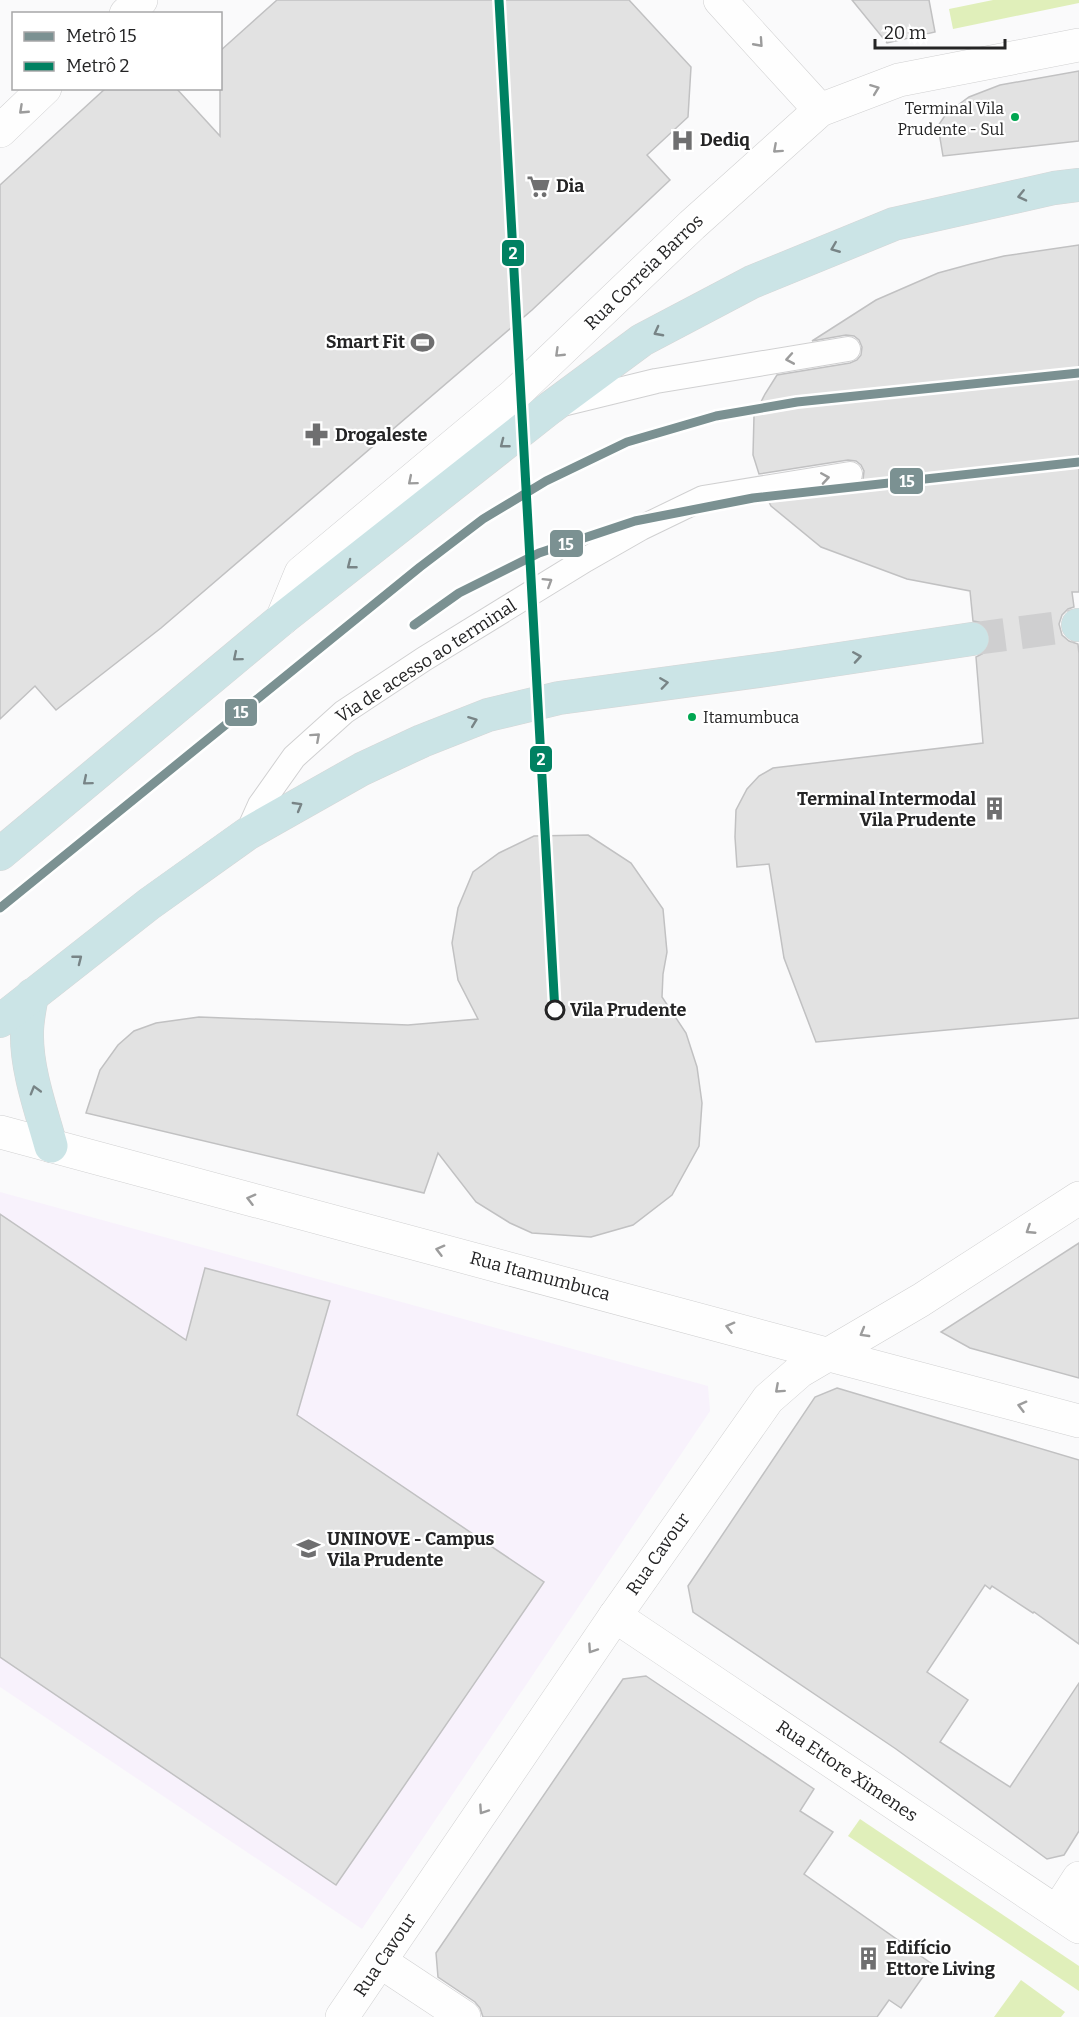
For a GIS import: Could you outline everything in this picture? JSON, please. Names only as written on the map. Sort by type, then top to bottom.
[{"type":"highway","points":[[0,854],[282,619],[550,408],[642,340],[752,282],[894,224],[1054,188],[1079,185]]},
{"type":"highway","points":[[0,1021],[149,904],[247,834],[362,769],[422,741],[488,715],[559,698],[972,639]]},
{"type":"highway","points":[[32,995],[27,1032],[29,1054],[33,1082],[51,1146]]},
{"type":"street","points":[[128,12],[141,0]]},
{"type":"street","points":[[720,0],[820,110]]},
{"type":"street","name":"Rua Correia Barros","points":[[282,619],[301,573],[514,395],[692,225],[820,110],[899,80],[1079,45]]},
{"type":"street","points":[[0,131],[43,90]]},
{"type":"street","name":"Rua Itamumbuca","points":[[0,1132],[1079,1421]]},
{"type":"street","name":"Rua Cavour","points":[[342,2017],[615,1616],[768,1399],[800,1371],[826,1354],[921,1300],[1079,1198]]},
{"type":"street","name":"Rua Ettore Ximenes","points":[[615,1616],[1068,1919]]},
{"type":"street","points":[[1068,1919],[1079,1878]]},
{"type":"street","points":[[381,1962],[464,2017]]},
{"type":"lane","points":[[550,408],[656,381],[848,349]]},
{"type":"lane","name":"Via de acesso ao terminal","points":[[247,834],[260,805],[294,757],[344,712],[424,659],[585,560],[641,528],[703,498],[850,474]]},
{"type":"shaded area","name":"UNINOVE - Campus Vila Prudente","points":[[0,1192],[708,1386],[710,1411],[362,1929],[0,1687]]},
{"type":"green space","points":[[993,0],[1079,0],[1079,3],[953,29],[949,9]]},
{"type":"green space","points":[[860,1819],[1079,1966],[1079,1991],[848,1836]]},
{"type":"green space","points":[[1021,1980],[1065,2012],[1061,2017],[994,2017]]},
{"type":"building","points":[[277,0],[629,0],[691,67],[688,117],[647,155],[670,180],[532,310],[161,628],[56,710],[35,686],[0,719],[0,185],[104,90],[178,90],[220,136],[222,49]]},
{"type":"building","points":[[852,0],[929,0],[935,32],[887,43]]},
{"type":"building","name":"Terminal Vila Prudente - Sul","points":[[1079,71],[1079,141],[943,156],[938,126],[946,114],[969,97],[1000,85]]},
{"type":"building","points":[[1079,245],[1079,592],[1072,592],[1074,607],[1062,615],[1059,624],[1062,635],[1078,644],[1079,654],[1079,1018],[816,1042],[784,958],[769,864],[737,867],[736,810],[747,789],[759,776],[773,768],[983,743],[976,657],[984,653],[991,637],[986,627],[973,621],[970,591],[907,579],[821,547],[771,506],[769,502],[853,488],[863,480],[864,471],[856,461],[848,460],[759,474],[753,455],[754,416],[777,375],[857,360],[861,355],[862,347],[854,336],[846,335],[812,341],[876,300],[938,273],[971,264],[1004,256]]},
{"type":"building","points":[[588,835],[631,863],[663,909],[667,952],[662,997],[686,1033],[697,1067],[702,1103],[699,1146],[672,1195],[633,1225],[591,1237],[532,1233],[510,1223],[476,1202],[438,1153],[424,1193],[86,1113],[100,1070],[118,1045],[134,1031],[156,1023],[199,1017],[408,1025],[478,1019],[458,980],[452,943],[458,908],[473,872],[499,853],[534,836]]},
{"type":"building","name":"UNINOVE - Campus Vila Prudente","points":[[0,1214],[186,1340],[205,1268],[330,1301],[297,1415],[544,1582],[336,1885],[0,1657]]},
{"type":"building","points":[[1079,1243],[1079,1378],[970,1348],[941,1332]]},
{"type":"building","points":[[837,1388],[1079,1460],[1079,1644],[1034,1612],[992,1586],[990,1589],[985,1585],[927,1672],[968,1700],[940,1742],[1010,1787],[1079,1683],[1079,1831],[1064,1855],[1047,1859],[896,1749],[693,1612],[688,1586],[815,1397]]},
{"type":"building","points":[[646,1676],[814,1789],[800,1811],[833,1832],[804,1874],[932,1964],[901,2008],[889,2000],[877,2017],[483,2017],[475,2002],[438,1977],[436,1953],[623,1679]]},
{"type":"tunnel","points":[[972,639],[1078,625]]},
{"type":"metro line","name":"2","points":[[499,0],[555,1012]]},
{"type":"metro line","name":"15","points":[[0,908],[420,567],[483,519],[546,481],[627,442],[716,416],[797,402],[1079,373]]},
{"type":"metro line","name":"15","points":[[414,625],[459,593],[539,553],[635,521],[753,498],[1079,462]]},
{"type":"place","name":"Terminal Vila Prudente - Sul","points":[[1015,117]]},
{"type":"place","name":"Dediq","points":[[682,140]]},
{"type":"place","name":"Dia","points":[[538,186]]},
{"type":"place","name":"Smart Fit","points":[[423,342]]},
{"type":"place","name":"Drogaleste","points":[[317,435]]},
{"type":"place","name":"Itamumbuca","points":[[692,717]]},
{"type":"place","name":"Terminal Intermodal Vila Prudente","points":[[994,809]]},
{"type":"place","name":"Vila Prudente","points":[[555,1010]]},
{"type":"place","name":"UNINOVE - Campus Vila Prudente","points":[[309,1549]]},
{"type":"place","name":"Edifício Ettore Living","points":[[868,1958]]}]
